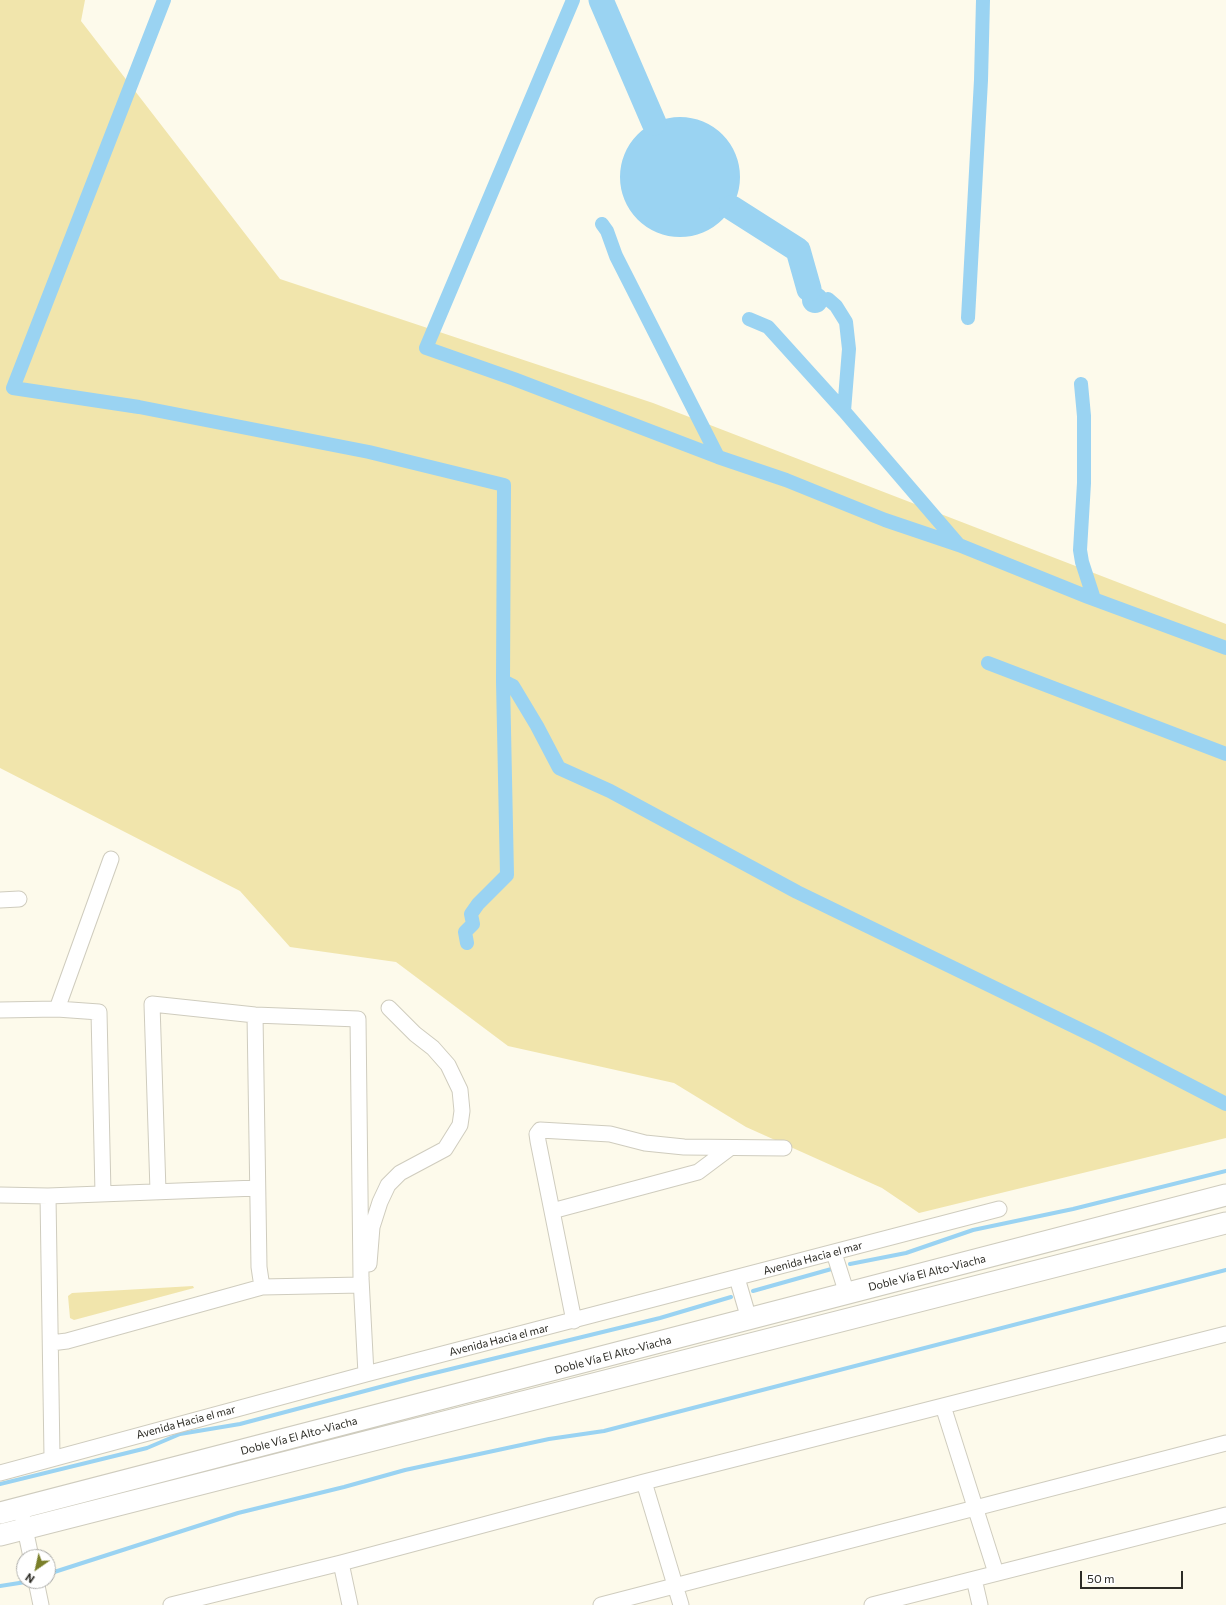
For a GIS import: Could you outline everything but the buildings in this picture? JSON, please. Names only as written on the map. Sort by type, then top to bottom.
[{"type":"highway","name":"Doble Vía El Alto-Viacha","points":[[0,1513],[1226,1195]]},
{"type":"highway","name":"Doble Vía El Alto-Viacha","points":[[0,1535],[1226,1223]]},
{"type":"street","points":[[56,1008],[111,859]]},
{"type":"street","points":[[0,900],[19,899]]},
{"type":"street","points":[[158,1191],[152,1004],[254,1015],[358,1019],[361,1282],[366,1374]]},
{"type":"street","points":[[0,1010],[56,1008],[99,1012],[103,1194]]},
{"type":"street","points":[[51,1343],[262,1287],[361,1282],[368,1273],[372,1227],[380,1202],[388,1185],[400,1173],[445,1149],[460,1125],[462,1111],[460,1090],[448,1065],[433,1048],[415,1034],[389,1008]]},
{"type":"street","points":[[254,1015],[259,1267],[262,1287]]},
{"type":"street","points":[[574,1321],[538,1141],[537,1134],[540,1130],[610,1134],[645,1143],[684,1148],[784,1148]]},
{"type":"street","points":[[552,1211],[698,1172],[730,1148]]},
{"type":"street","points":[[0,1195],[48,1196],[258,1188]]},
{"type":"street","points":[[48,1196],[52,1458]]},
{"type":"street","name":"Avenida Hacia el mar","points":[[0,1473],[366,1374],[999,1209]]},
{"type":"street","points":[[834,1253],[848,1294]]},
{"type":"street","points":[[737,1278],[749,1319]]},
{"type":"street","points":[[171,1605],[341,1563],[644,1482],[1226,1334]]},
{"type":"street","points":[[943,1406],[996,1574]]},
{"type":"street","points":[[600,1605],[1226,1443]]},
{"type":"street","points":[[644,1482],[681,1605]]},
{"type":"street","points":[[21,1508],[29,1549]]},
{"type":"street","points":[[872,1605],[1226,1515]]},
{"type":"street","points":[[341,1563],[350,1605]]},
{"type":"street","points":[[974,1579],[980,1605]]},
{"type":"street","points":[[38,1589],[41,1605]]},
{"type":"shaded area","points":[[0,0],[85,0],[81,21],[280,279],[653,403],[1226,624],[1226,1138],[919,1213],[882,1188],[746,1127],[674,1083],[508,1046],[396,962],[290,947],[240,891],[0,768]]},
{"type":"shaded area","points":[[193,1286],[194,1288],[74,1320],[70,1318],[68,1296],[72,1293]]},
{"type":"water","points":[[680,117],[692,118],[703,122],[713,127],[722,135],[730,144],[735,154],[739,165],[739,189],[735,200],[730,210],[722,219],[713,227],[703,232],[692,236],[680,237],[668,236],[657,232],[647,227],[638,219],[630,210],[625,200],[621,189],[620,177],[621,165],[625,154],[630,144],[638,135],[647,127],[657,122],[668,118]]},
{"type":"water","points":[[815,287],[824,291],[828,300],[824,309],[815,313],[806,309],[802,300],[806,291]]},
{"type":"waterway","points":[[164,0],[13,388],[139,407],[369,452],[504,485],[503,681],[507,875],[478,904],[471,914],[473,924],[465,932],[467,943]]},
{"type":"waterway","points":[[573,0],[426,348],[514,379],[718,457],[786,480],[885,520],[959,545]]},
{"type":"waterway","points":[[601,0],[654,123]]},
{"type":"waterway","points":[[968,318],[981,80],[983,0]]},
{"type":"waterway","points":[[732,208],[798,250],[809,289]]},
{"type":"waterway","points":[[602,224],[607,231],[616,256],[718,457]]},
{"type":"waterway","points":[[828,299],[836,306],[846,322],[849,349],[844,411],[959,545],[1088,597],[1226,648]]},
{"type":"waterway","points":[[749,319],[768,327],[844,411]]},
{"type":"waterway","points":[[1081,384],[1084,416],[1084,483],[1080,550],[1082,562],[1094,599]]},
{"type":"waterway","points":[[988,663],[1226,754]]},
{"type":"waterway","points":[[503,681],[513,686],[537,726],[559,768],[610,791],[797,892],[1100,1039],[1226,1104]]},
{"type":"waterway","points":[[850,1264],[906,1253],[973,1230],[1073,1209],[1226,1171]]},
{"type":"waterway","points":[[753,1291],[835,1268]]},
{"type":"waterway","points":[[56,1571],[238,1513],[344,1487],[405,1470],[549,1439],[604,1431],[1226,1270]]},
{"type":"waterway","points":[[0,1484],[147,1448],[180,1434],[240,1424],[414,1378],[660,1318],[731,1297]]},
{"type":"waterway","points":[[0,1586],[16,1584]]}]
